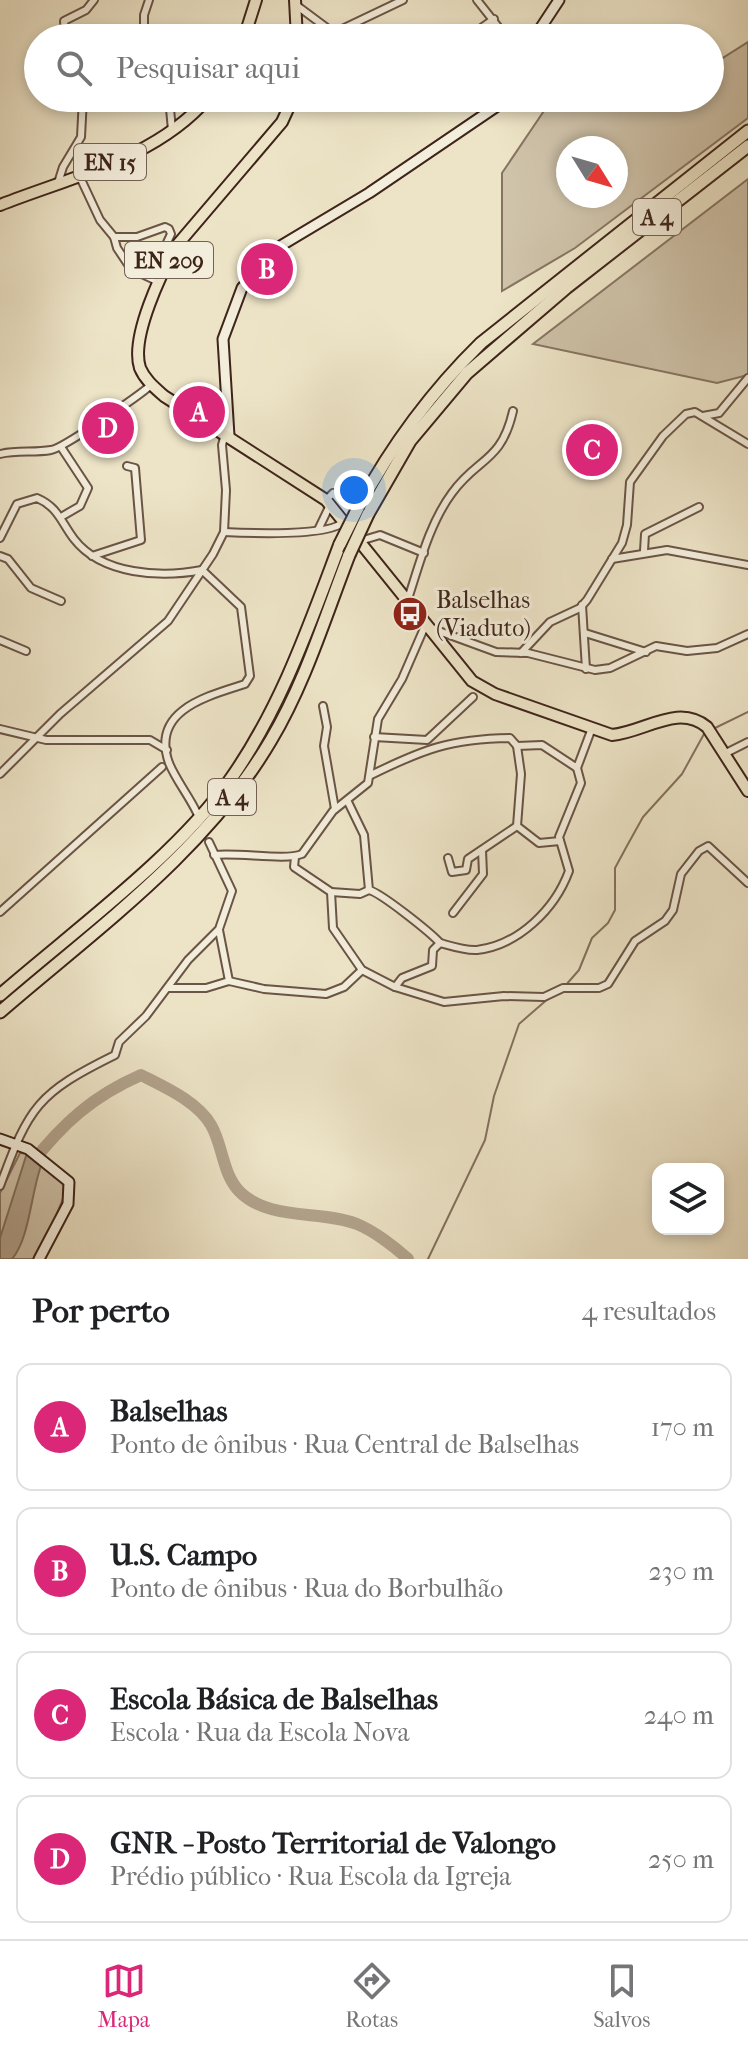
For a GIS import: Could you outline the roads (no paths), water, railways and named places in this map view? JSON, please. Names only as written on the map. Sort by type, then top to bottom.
[{"type":"highway","name":"A 4","points":[[0,1012],[166,868],[208,827],[239,790],[271,740],[299,686],[364,510],[401,436],[471,352],[543,291],[748,131]]},
{"type":"highway","name":"A 4","points":[[0,995],[153,862],[201,816],[229,782],[260,735],[287,681],[340,544],[410,441],[467,373],[566,288],[748,146]]},
{"type":"main road","points":[[248,24],[256,0]]},
{"type":"main road","points":[[545,24],[559,0]]},
{"type":"main road","points":[[295,2],[296,24]]},
{"type":"main road","name":"EN 15","points":[[0,205],[150,145],[172,132],[193,112]]},
{"type":"main road","name":"EN 209","points":[[151,385],[141,368],[138,353],[165,265],[178,244],[282,122],[287,112]]},
{"type":"main road","points":[[221,431],[225,411],[223,339],[242,288],[261,265],[282,245],[369,193],[488,112]]},
{"type":"main road","points":[[151,385],[330,499],[344,521],[364,539],[407,602],[463,674],[482,688],[612,735],[628,733],[677,716],[689,716],[710,731],[748,791]]},
{"type":"main road","points":[[221,431],[225,411]]},
{"type":"main road","points":[[0,1139],[28,1149],[58,1170],[69,1182],[71,1195],[39,1259]]},
{"type":"street","points":[[64,24],[64,21],[86,10],[94,0]]},
{"type":"street","points":[[144,24],[149,0]]},
{"type":"street","points":[[357,24],[403,0]]},
{"type":"street","points":[[477,0],[497,24]]},
{"type":"street","points":[[295,2],[320,24]]},
{"type":"street","points":[[487,24],[494,19]]},
{"type":"street","points":[[58,183],[81,137],[84,112]]},
{"type":"street","points":[[170,112],[172,132]]},
{"type":"street","points":[[79,174],[100,220],[114,237],[117,248],[131,269],[159,282]]},
{"type":"street","points":[[114,237],[137,237],[165,227],[169,229],[171,234],[163,251],[165,265]]},
{"type":"street","points":[[703,416],[719,413],[748,378]]},
{"type":"street","points":[[0,454],[61,447],[93,423],[132,403],[151,385]]},
{"type":"street","points":[[407,602],[424,553],[453,491],[502,445],[513,411]]},
{"type":"street","points":[[521,653],[550,622],[582,605],[612,559],[627,525],[630,482],[663,436],[686,414],[695,412],[748,444]]},
{"type":"street","points":[[0,774],[37,737],[168,621],[202,570],[224,532],[226,490],[221,431]]},
{"type":"street","points":[[61,447],[88,488],[80,506],[61,517]]},
{"type":"street","points":[[92,557],[141,540],[139,480],[135,468],[127,466]]},
{"type":"street","points":[[0,538],[11,512],[24,500],[37,498],[49,503],[73,538],[92,557],[140,572],[202,570],[241,607],[248,680],[176,712],[167,750],[170,763],[197,813]]},
{"type":"street","points":[[330,499],[364,539],[380,535],[424,553]]},
{"type":"street","points":[[316,532],[323,524],[330,499]]},
{"type":"street","points":[[644,551],[645,534],[699,507]]},
{"type":"street","points":[[224,532],[316,532],[335,529],[344,521]]},
{"type":"street","points":[[612,559],[644,551],[667,550],[748,565]]},
{"type":"street","points":[[0,556],[8,559],[31,588],[61,601]]},
{"type":"street","points":[[582,605],[586,669]]},
{"type":"street","points":[[371,775],[378,719],[402,679],[425,626],[496,652],[553,658],[586,669],[610,668],[656,646],[687,651],[717,648],[748,634]]},
{"type":"street","points":[[585,633],[646,652]]},
{"type":"street","points":[[0,640],[26,651]]},
{"type":"street","points":[[214,855],[243,852],[295,857],[309,846],[335,809],[348,802],[371,775],[428,743],[473,697]]},
{"type":"street","points":[[323,706],[327,727],[324,746],[335,809]]},
{"type":"street","points":[[348,802],[364,835],[369,890],[411,921],[420,924],[440,943],[481,949],[526,931],[565,882],[568,863],[560,841],[565,815],[581,783],[577,768],[592,728]]},
{"type":"street","points":[[0,729],[46,740],[150,740],[167,750]]},
{"type":"street","points":[[374,737],[428,743],[510,738],[517,746],[521,774],[517,826]]},
{"type":"street","points":[[724,754],[748,742]]},
{"type":"street","points":[[517,746],[542,745],[577,768]]},
{"type":"street","points":[[0,912],[162,767]]},
{"type":"street","points":[[517,826],[539,843],[560,841]]},
{"type":"street","points":[[448,858],[452,872],[466,870],[468,859],[517,826]]},
{"type":"street","points":[[0,1186],[15,1142],[56,1086],[115,1055],[119,1042],[168,988],[188,960],[219,929],[232,891],[231,882],[209,842]]},
{"type":"street","points":[[331,892],[333,928],[362,970],[395,987],[444,1002],[504,996],[544,997],[563,988],[599,988],[608,984],[635,941],[665,921],[673,910],[681,874],[699,851],[708,846],[717,851],[748,883]]},
{"type":"street","points":[[453,913],[483,874],[482,850]]},
{"type":"street","points":[[295,857],[294,867],[299,873],[331,892],[360,894],[369,890]]},
{"type":"street","points":[[219,929],[229,981]]},
{"type":"street","points":[[395,987],[402,978],[432,966],[433,950],[440,943]]},
{"type":"street","points":[[168,988],[206,988],[229,981],[264,989],[326,994],[344,987],[362,970]]},
{"type":"waterway","points":[[713,729],[748,712]]},
{"type":"waterway","points":[[565,986],[579,970],[592,938],[608,923],[615,910],[615,868],[628,844],[643,817],[682,774],[704,734]]},
{"type":"waterway","points":[[428,1259],[485,1140],[494,1096],[519,1024],[550,997]]},
{"type":"waterway","points":[[31,1164],[80,1112],[108,1092],[141,1075],[179,1096],[205,1116],[215,1133],[234,1185],[252,1201],[280,1211],[357,1224],[408,1259]]},
{"type":"place","name":"U.S. Campo","points":[[267,269]]},
{"type":"place","name":"Balselhas","points":[[199,412]]},
{"type":"place","name":"GNR - Posto Territorial de Valongo","points":[[108,428]]},
{"type":"place","name":"Escola Básica de Balselhas","points":[[592,450]]},
{"type":"place","name":"Balselhas (Viaduto)","points":[[410,614]]}]
